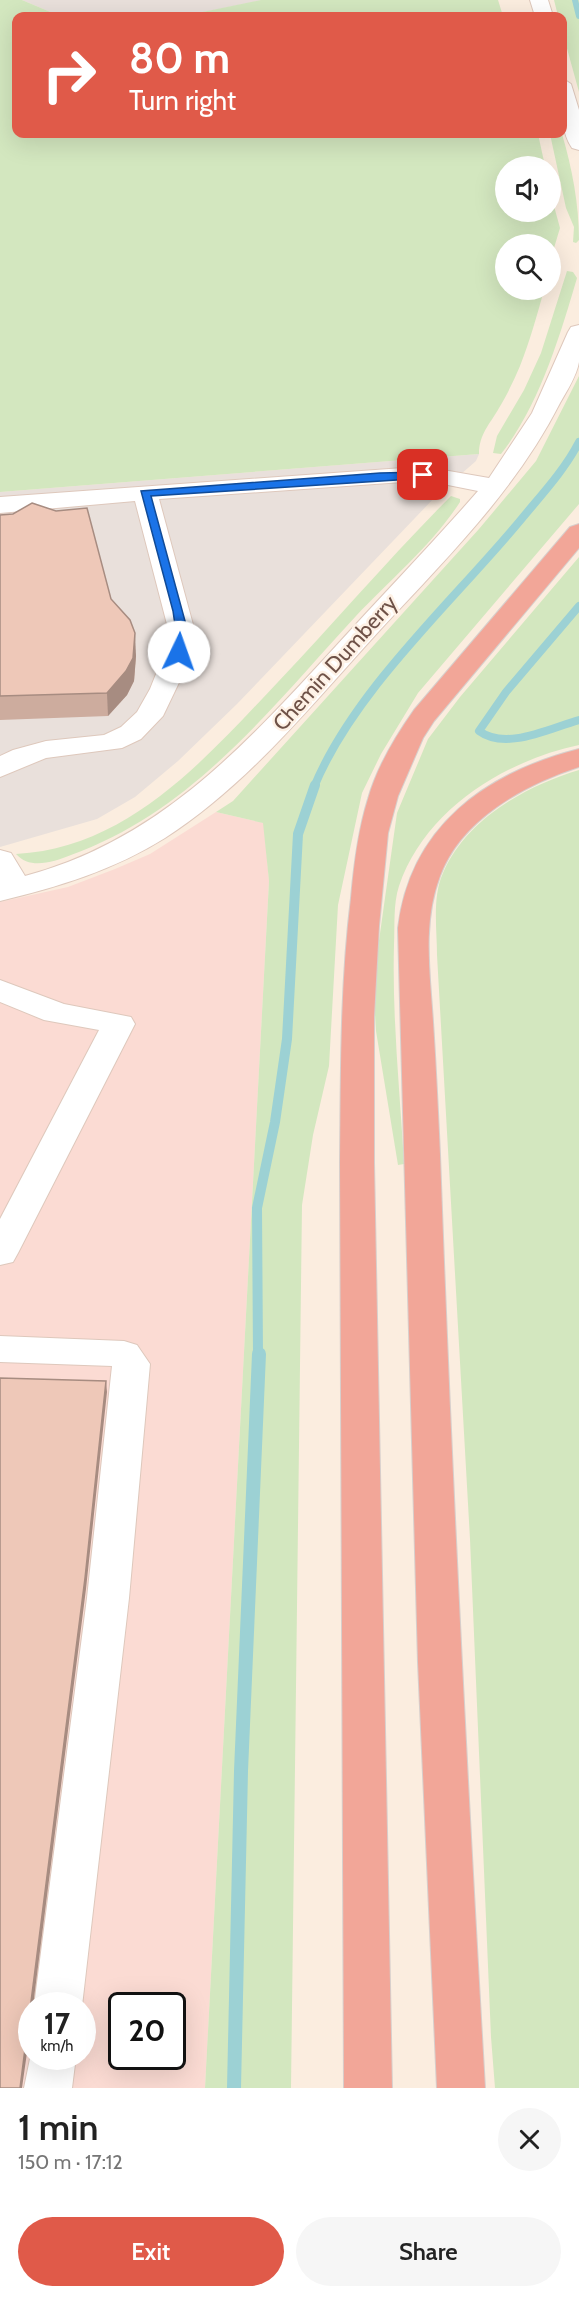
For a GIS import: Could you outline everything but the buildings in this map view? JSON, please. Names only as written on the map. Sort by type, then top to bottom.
[{"type":"highway","points":[[368,2088],[357,1175],[358,1017],[367,878],[373,833],[383,796],[410,738],[455,676],[579,532]]},
{"type":"highway","points":[[461,2088],[439,1661],[414,967],[415,922],[418,893],[426,870],[465,819],[511,787],[579,758]]},
{"type":"street","points":[[567,102],[579,144]]},
{"type":"street","name":"Chemin Dumberry","points":[[9,889],[70,872],[116,853],[171,822],[217,787],[271,733],[495,487],[514,463],[540,419],[579,332]]},
{"type":"street","points":[[0,506],[402,475],[443,477],[495,487]]},
{"type":"street","points":[[0,768],[32,753],[108,744],[130,736],[148,720],[160,699],[179,652],[182,632],[145,494]]},
{"type":"street","points":[[0,859],[9,889]]},
{"type":"street","points":[[0,990],[56,1013],[119,1024],[0,1253]]},
{"type":"street","points":[[0,1349],[124,1354],[131,1364],[108,1598],[60,1992]]},
{"type":"street","points":[[48,2088],[50,2070]]},
{"type":"shaded area","points":[[22,0],[264,0],[204,12],[50,12]]},
{"type":"shaded area","points":[[479,454],[476,461],[437,495],[237,704],[178,761],[135,797],[97,819],[0,847],[0,492]]},
{"type":"shaded area","points":[[216,812],[264,823],[269,881],[205,2088],[0,2088],[0,902],[68,887],[150,854]]},
{"type":"green space","points":[[0,0],[22,0],[50,12],[12,12],[12,138],[539,138],[543,156],[495,156],[495,222],[558,222],[560,228],[558,234],[495,234],[495,300],[541,300],[520,366],[505,398],[483,435],[479,454],[0,492]]},
{"type":"green space","points":[[261,0],[498,0],[502,12],[202,12]]},
{"type":"green space","points":[[554,0],[579,0],[579,92],[567,48],[567,12],[557,12]]},
{"type":"green space","points":[[551,138],[563,138],[569,160],[578,213],[579,240],[576,243],[573,242],[574,227],[566,208],[561,185],[561,156],[555,156]]},
{"type":"green space","points":[[567,271],[573,272],[577,278],[547,370],[537,393],[527,414],[501,454],[493,453],[497,436],[524,390],[541,353],[558,300],[561,300],[561,290]]},
{"type":"green space","points":[[579,376],[579,504],[418,693],[381,754],[362,793],[338,905],[329,1066],[313,1135],[302,1205],[291,2088],[205,2088],[269,881],[263,823],[216,812],[233,801],[479,529],[536,461]]},
{"type":"green space","points":[[451,496],[460,499],[460,502],[424,547],[356,616],[260,721],[192,785],[155,812],[115,836],[71,855],[49,862],[35,863],[28,862],[16,854],[57,848],[94,835],[130,817],[162,794],[223,740]]},
{"type":"green space","points":[[579,557],[579,745],[523,763],[471,793],[448,812],[428,834],[411,859],[399,886],[395,915],[394,1000],[404,1164],[398,1165],[376,1031],[373,983],[397,813],[428,739],[460,697]]},
{"type":"green space","points":[[579,770],[579,2088],[495,2088],[470,1539],[436,903],[443,873],[453,854],[466,836],[482,821],[519,795]]},
{"type":"waterway","points":[[575,0],[579,16]]},
{"type":"waterway","points":[[314,787],[332,750],[381,679],[539,498],[561,471],[579,442]]},
{"type":"waterway","points":[[579,606],[506,692],[479,731],[490,737],[515,738],[579,720]]},
{"type":"waterway","points":[[258,1356],[257,1208],[275,1122],[287,1039],[298,834],[315,785]]},
{"type":"waterway","points":[[234,2088],[241,1771],[259,1354]]},
{"type":"route","points":[[179,652],[182,632],[178,611],[145,494],[380,476],[423,475]]}]
